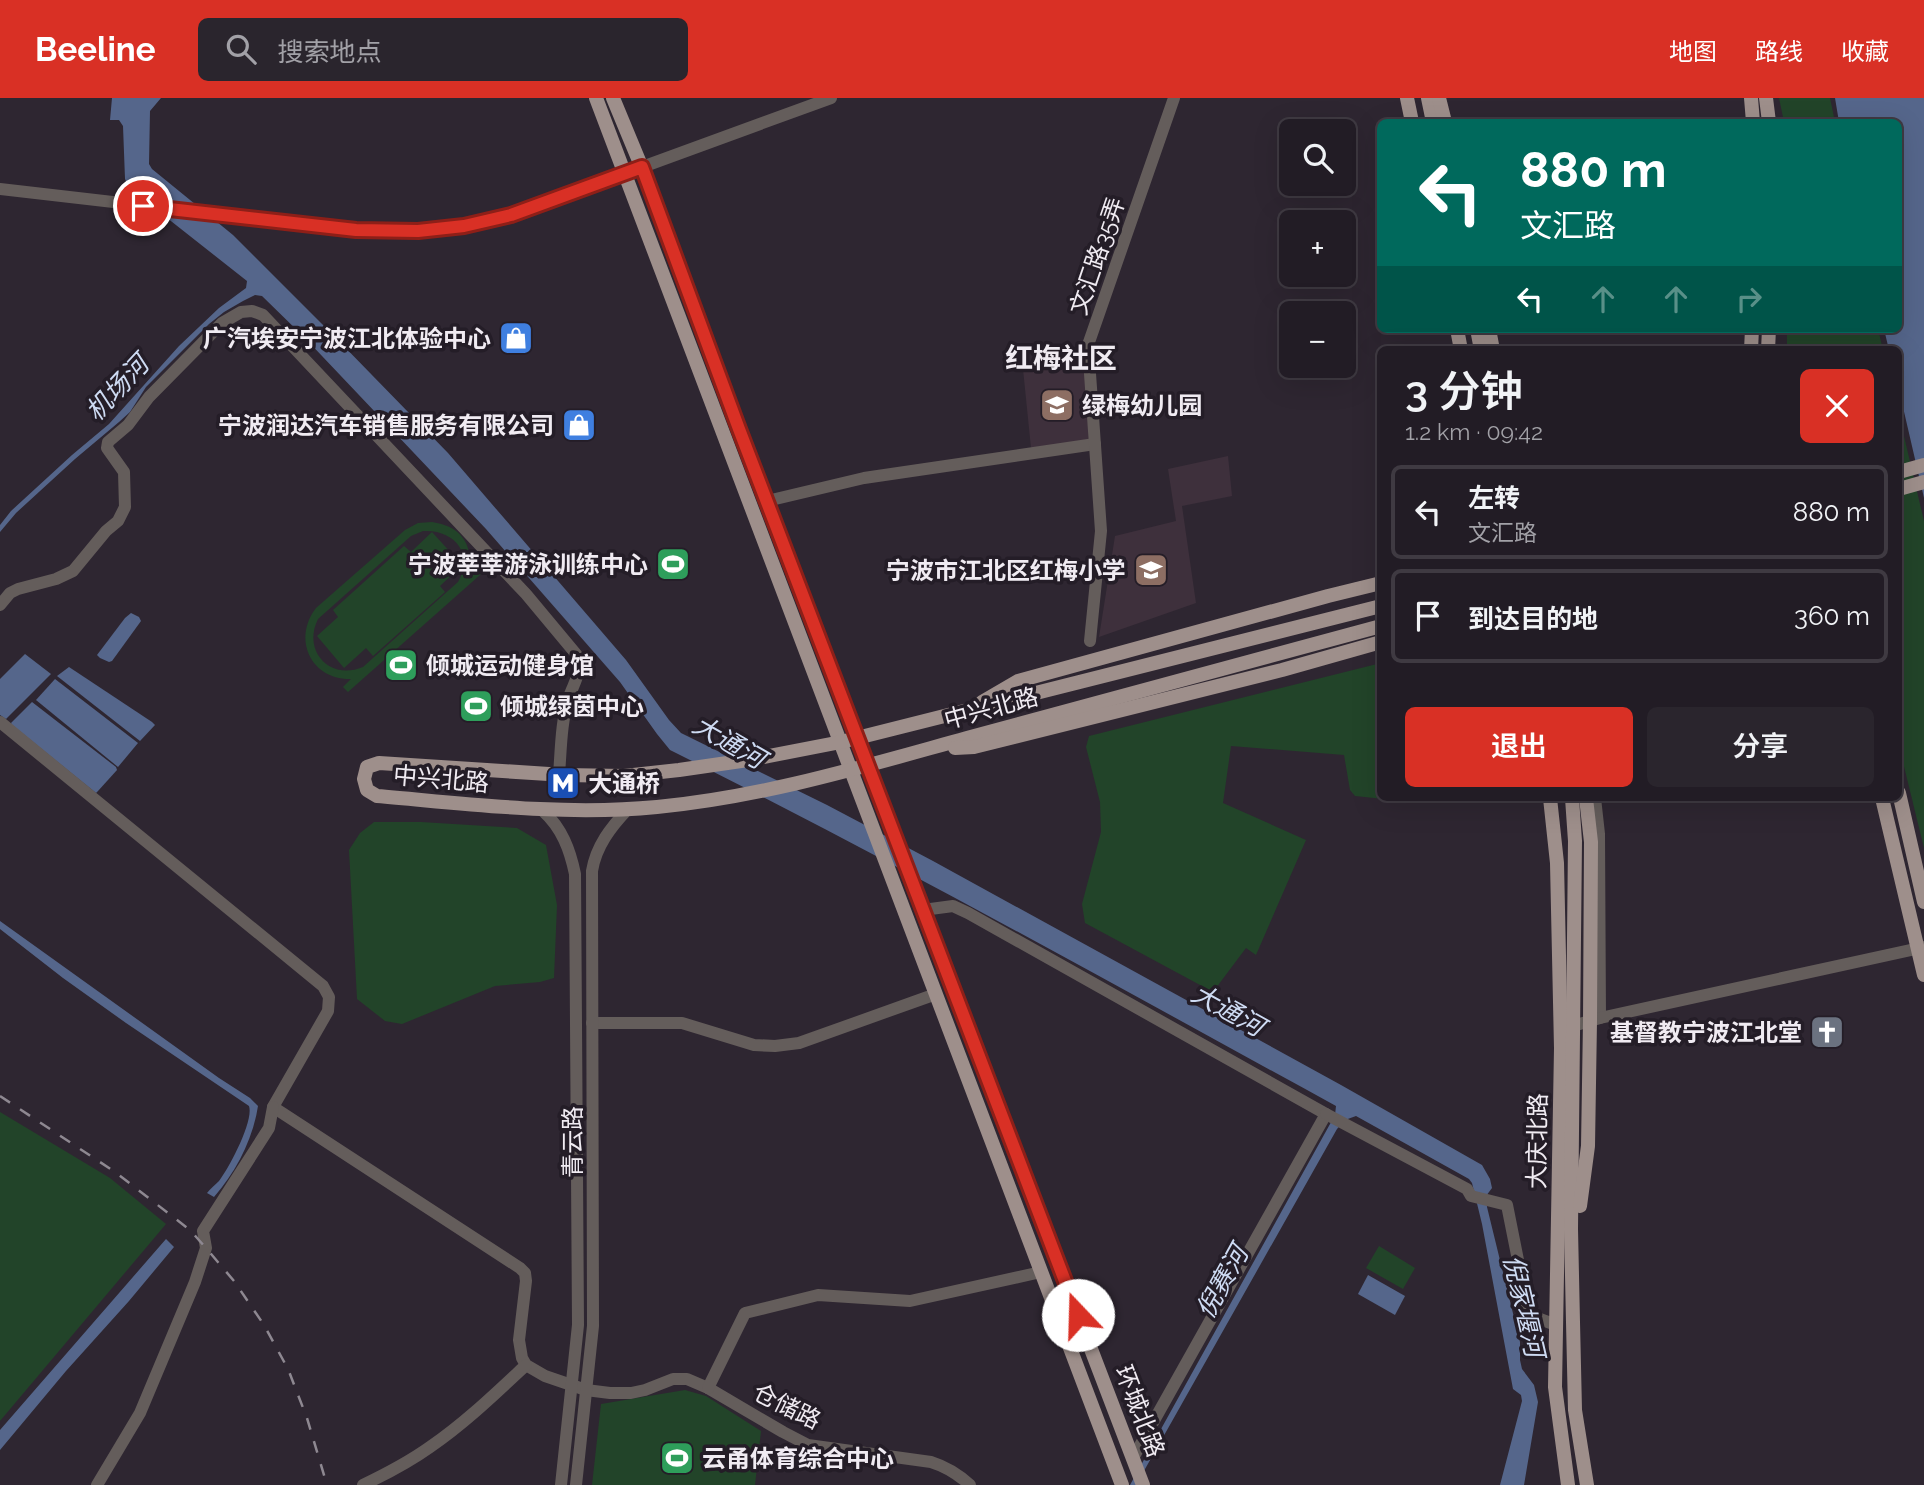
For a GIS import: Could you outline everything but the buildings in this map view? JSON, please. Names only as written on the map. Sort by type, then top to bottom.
[{"type":"main road","name":"环城北路","points":[[596,98],[1122,1485]]},
{"type":"main road","name":"环城北路","points":[[613,98],[642,167],[766,501],[1143,1485]]},
{"type":"main road","points":[[1407,98],[1411,119]]},
{"type":"main road","points":[[1428,98],[1432,119]]},
{"type":"main road","points":[[1440,98],[1444,119]]},
{"type":"main road","points":[[1751,98],[1753,119]]},
{"type":"main road","points":[[1766,98],[1769,119]]},
{"type":"main road","points":[[1902,471],[1924,465]]},
{"type":"main road","points":[[1902,488],[1924,482]]},
{"type":"main road","points":[[965,711],[1018,681],[1377,584]]},
{"type":"main road","name":"中兴北路","points":[[1377,607],[841,742],[748,760],[624,776],[559,775],[384,763],[367,767],[364,779],[367,790],[377,796],[543,811],[671,805],[775,788],[851,770],[1377,627]]},
{"type":"main road","points":[[919,751],[974,747],[1283,670],[1377,643]]},
{"type":"main road","name":"大庆北路","points":[[1550,801],[1566,1028],[1575,1410],[1587,1485]]},
{"type":"main road","points":[[1566,1028],[1575,841],[1572,801]]},
{"type":"main road","name":"大庆北路","points":[[1571,1229],[1580,1212],[1588,1146],[1595,1020],[1591,842],[1586,801]]},
{"type":"main road","points":[[1883,801],[1921,948],[1924,975]]},
{"type":"main road","points":[[1901,801],[1924,902]]},
{"type":"main road","name":"大庆北路","points":[[1566,1028],[1560,1126],[1555,1387],[1568,1485]]},
{"type":"street","points":[[0,189],[356,230],[418,231],[464,226],[511,215],[831,98]]},
{"type":"street","name":"文汇路35弄","points":[[1090,642],[1101,531],[1088,345],[1174,98]]},
{"type":"street","points":[[0,605],[10,593],[73,571],[106,531],[118,521],[125,507],[124,472],[107,448],[108,442],[128,425],[149,397],[222,323],[241,312],[252,310],[263,315],[526,594],[576,654],[580,670],[568,699],[559,775]]},
{"type":"street","points":[[766,501],[864,478],[1095,444]]},
{"type":"street","points":[[0,722],[323,986],[328,997],[328,1011],[273,1107],[270,1128],[203,1231],[206,1248],[195,1282],[139,1413],[97,1485]]},
{"type":"street","points":[[1595,801],[1599,834],[1595,1020]]},
{"type":"street","name":"青云路","points":[[576,1485],[593,1326],[594,861],[603,841],[628,809]]},
{"type":"street","name":"青云路","points":[[543,811],[553,820],[567,844],[575,874],[578,1325],[561,1485]]},
{"type":"street","points":[[923,910],[953,906],[968,913],[1326,1115],[1467,1189],[1471,1196],[1507,1205],[1529,1315],[1556,1325]]},
{"type":"street","points":[[1566,1028],[1921,948]]},
{"type":"street","points":[[592,1023],[682,1023],[754,1045],[775,1046],[799,1043],[936,994]]},
{"type":"street","points":[[273,1107],[525,1273],[519,1348],[526,1365],[493,1396],[430,1447],[363,1485]]},
{"type":"street","points":[[1133,1458],[1326,1115]]},
{"type":"street","points":[[708,1388],[745,1313],[818,1295],[910,1301],[1041,1272]]},
{"type":"street","name":"仓储路","points":[[526,1365],[545,1376],[586,1390],[610,1393],[631,1393],[681,1378],[687,1379],[708,1388],[808,1445],[931,1462],[957,1473],[970,1485]]},
{"type":"shaded area","name":"绿梅幼儿园","points":[[1084,360],[1089,440],[1031,448],[1023,369]]},
{"type":"shaded area","name":"宁波市江北区红梅小学","points":[[1228,456],[1232,496],[1182,506],[1196,603],[1099,637],[1115,536],[1176,521],[1168,469]]},
{"type":"green space","points":[[1779,98],[1830,98],[1834,119],[1783,119]]},
{"type":"green space","points":[[1787,333],[1879,333],[1882,346],[1787,346]]},
{"type":"green space","points":[[1902,428],[1924,521],[1924,848],[1902,758]]},
{"type":"green space","points":[[432,522],[450,527],[466,543],[470,570],[482,559],[489,567],[348,692],[343,687],[351,679],[337,678],[325,673],[310,656],[306,644],[309,620],[316,608],[405,530],[418,523]],"holes":[[[423,531],[434,531],[452,539],[463,553],[463,572],[458,582],[363,667],[340,670],[322,660],[314,642],[318,619],[411,536]]]},
{"type":"green space","points":[[432,532],[462,565],[440,586],[445,592],[373,656],[366,648],[344,668],[317,636],[338,617],[333,610],[404,546],[411,552]]},
{"type":"green space","points":[[1377,664],[1377,798],[1355,796],[1350,790],[1344,755],[1231,746],[1223,803],[1306,840],[1256,955],[1246,948],[1213,992],[1085,923],[1082,904],[1101,832],[1100,802],[1086,747],[1089,736]]},
{"type":"green space","points":[[374,822],[517,828],[546,845],[557,905],[554,978],[495,986],[402,1024],[385,1021],[357,999],[349,850],[360,833]]},
{"type":"green space","points":[[0,1112],[110,1178],[166,1224],[0,1421]]},
{"type":"green space","points":[[1379,1246],[1415,1268],[1403,1289],[1366,1268]]},
{"type":"green space","name":"云甬体育综合中心","points":[[685,1390],[706,1396],[761,1431],[755,1485],[592,1485],[601,1404]]},
{"type":"water","points":[[112,98],[161,98],[150,111],[149,164],[152,169],[233,235],[448,453],[626,660],[681,733],[933,861],[1482,1165],[1492,1188],[1486,1196],[1487,1207],[1520,1342],[1522,1369],[1534,1385],[1538,1402],[1524,1485],[1500,1485],[1522,1401],[1521,1395],[1513,1389],[1472,1183],[1356,1116],[1345,1120],[1337,1129],[1136,1485],[1130,1485],[1335,1115],[1336,1106],[921,880],[670,750],[620,682],[486,529],[262,296],[255,295],[243,301],[209,324],[146,387],[130,412],[16,513],[0,532],[0,525],[11,511],[109,424],[179,346],[219,308],[246,288],[247,281],[129,188],[125,179],[123,126],[119,120],[110,120]]},
{"type":"water","points":[[1835,98],[1924,98],[1924,498],[1902,403],[1902,346],[1888,346],[1885,333],[1902,333],[1902,119],[1838,119]]},
{"type":"water","points":[[131,613],[141,621],[112,661],[100,658],[97,655]]},
{"type":"water","points":[[25,654],[51,674],[6,719],[0,715],[0,679]]},
{"type":"water","points":[[69,667],[155,725],[140,741],[57,676]]},
{"type":"water","points":[[55,679],[138,743],[118,767],[36,700]]},
{"type":"water","points":[[32,702],[116,767],[117,770],[96,793],[12,725]]},
{"type":"water","points":[[0,921],[258,1106],[252,1131],[242,1154],[214,1197],[207,1193],[219,1181],[234,1156],[248,1122],[249,1106],[63,978],[0,929]]},
{"type":"water","points":[[166,1239],[174,1247],[0,1450],[0,1430]]},
{"type":"water","points":[[1368,1275],[1405,1296],[1395,1315],[1358,1294]]},
{"type":"railway","points":[[0,1096],[115,1172],[190,1230],[234,1281],[264,1325],[288,1369],[307,1418],[327,1485]]},
{"type":"place","name":"广汽埃安宁波江北体验中心","points":[[516,338]]},
{"type":"place","name":"绿梅幼儿园","points":[[1057,405]]},
{"type":"place","name":"宁波润达汽车销售服务有限公司","points":[[579,425]]},
{"type":"place","name":"宁波莘莘游泳训练中心","points":[[673,564]]},
{"type":"place","name":"宁波市江北区红梅小学","points":[[1151,570]]},
{"type":"place","name":"倾城运动健身馆","points":[[401,665]]},
{"type":"place","name":"倾城绿茵中心","points":[[476,706]]},
{"type":"place","name":"大通桥","points":[[563,783]]},
{"type":"place","name":"基督教宁波江北堂","points":[[1827,1032]]},
{"type":"place","name":"云甬体育综合中心","points":[[677,1458]]},
{"type":"district","name":"红梅社区","points":[[1061,358]]},
{"type":"route","points":[[143,206],[356,230],[418,231],[464,226],[511,215],[642,167],[739,429],[1078,1315]]},
{"type":"water label","name":"机场河","points":[[117,388]]},
{"type":"water label","name":"大通河","points":[[729,742]]},
{"type":"water label","name":"大通河","points":[[1228,1010]]},
{"type":"water label","name":"倪赛河","points":[[1222,1282]]},
{"type":"water label","name":"倪家堰河","points":[[1524,1306]]}]
